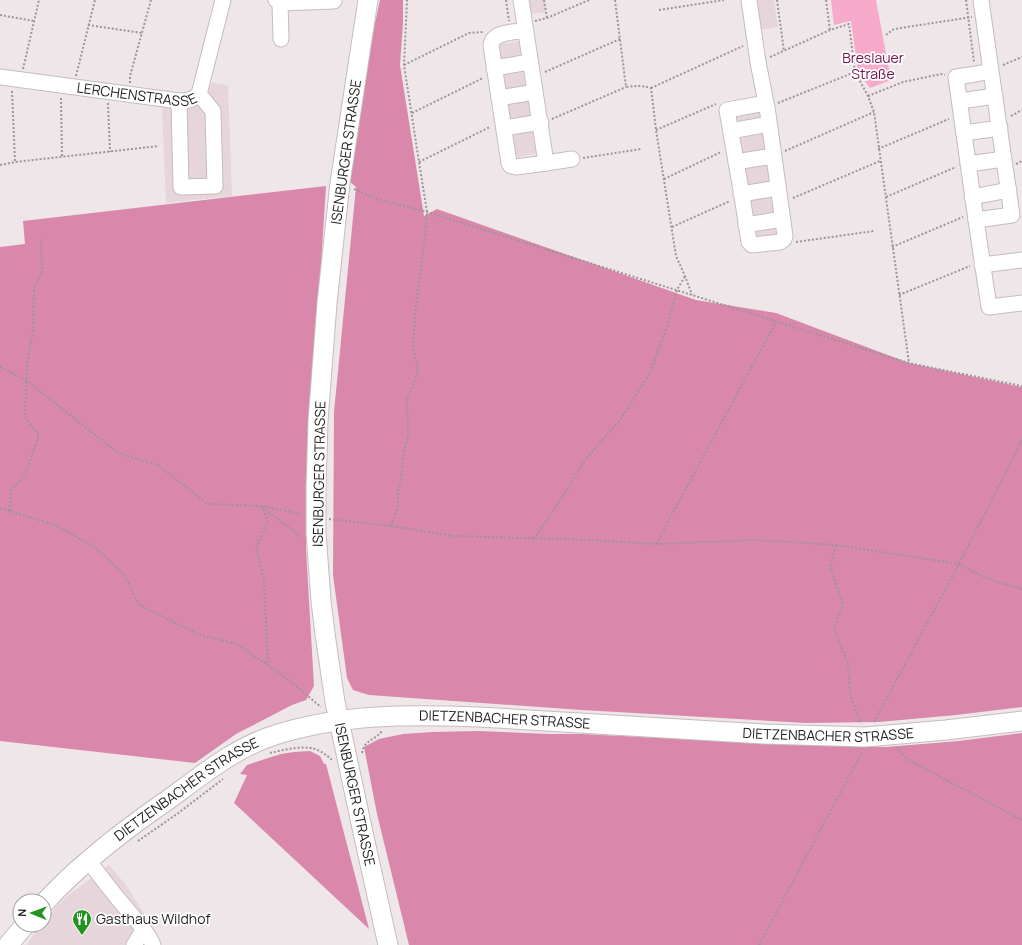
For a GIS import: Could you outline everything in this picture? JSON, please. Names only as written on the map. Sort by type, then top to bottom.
[{"type":"main road","name":"ISENBURGER STRASSE","points":[[368,0],[340,183],[326,318],[318,421],[316,525],[324,634],[346,757],[388,945]]},
{"type":"main road","name":"DIETZENBACHER STRASSE","points":[[52,895],[88,860],[182,789],[220,763],[260,741],[305,727],[363,718],[399,716],[455,716],[764,734],[865,737],[946,730],[1022,721]]},
{"type":"main road","points":[[8,945],[18,933]]},
{"type":"street","name":"LERCHENSTRASSE","points":[[11,78],[179,101],[190,100],[199,94],[223,0]]},
{"type":"street","points":[[521,0],[515,30],[530,62],[541,122],[546,163]]},
{"type":"street","points":[[749,0],[758,62],[766,105],[769,124],[785,236],[782,241],[752,246],[749,242],[727,110],[766,105]]},
{"type":"street","points":[[975,216],[1017,217],[1009,190],[981,0]]},
{"type":"street","points":[[281,39],[278,1],[334,1]]},
{"type":"street","points":[[515,30],[491,42],[503,125],[511,166],[516,168],[572,159]]},
{"type":"street","points":[[495,70],[530,62]]},
{"type":"street","points":[[991,71],[956,77],[960,108],[988,307],[1022,303]]},
{"type":"street","points":[[499,98],[534,85]]},
{"type":"street","points":[[179,101],[181,187],[215,186],[213,111],[199,94]]},
{"type":"street","points":[[960,108],[995,96]]},
{"type":"street","points":[[503,125],[541,122]]},
{"type":"street","points":[[731,131],[769,124]]},
{"type":"street","points":[[964,133],[1000,128]]},
{"type":"street","points":[[736,162],[773,156]]},
{"type":"street","points":[[968,164],[1004,159]]},
{"type":"street","points":[[972,196],[1009,190]]},
{"type":"street","points":[[742,195],[779,195]]},
{"type":"street","points":[[746,225],[782,219]]},
{"type":"street","points":[[982,265],[1022,260]]},
{"type":"street","points":[[88,860],[153,945]]},
{"type":"street","points":[[134,945],[143,930]]},
{"type":"path","points":[[15,162],[11,78],[24,62],[40,0]]},
{"type":"path","points":[[62,157],[67,86],[95,0]]},
{"type":"path","points":[[129,94],[130,76],[151,0]]},
{"type":"path","points":[[391,526],[398,507],[398,492],[402,475],[403,456],[408,437],[407,400],[418,371],[413,345],[416,305],[427,212],[404,64],[407,0]]},
{"type":"path","points":[[506,0],[515,30]]},
{"type":"path","points":[[544,0],[547,18]]},
{"type":"path","points":[[404,64],[469,33],[515,30],[588,0]]},
{"type":"path","points":[[615,0],[626,87]]},
{"type":"path","points":[[659,10],[724,0]]},
{"type":"path","points":[[777,0],[784,51]]},
{"type":"path","points":[[826,0],[830,30]]},
{"type":"path","points":[[966,0],[976,74]]},
{"type":"path","points":[[0,15],[34,21]]},
{"type":"path","points":[[886,35],[894,30],[983,15]]},
{"type":"path","points":[[758,62],[830,30],[849,24],[855,72],[868,96],[874,112],[908,363]]},
{"type":"path","points":[[88,25],[142,33]]},
{"type":"path","points":[[534,85],[620,39]]},
{"type":"path","points":[[541,122],[555,118],[626,87],[638,85],[651,88],[755,40]]},
{"type":"path","points":[[991,71],[1022,57]]},
{"type":"path","points":[[412,114],[495,70]]},
{"type":"path","points":[[766,105],[855,72]]},
{"type":"path","points":[[868,96],[903,82],[941,74],[956,77]]},
{"type":"path","points":[[651,88],[656,130],[676,256],[692,296]]},
{"type":"path","points":[[107,91],[110,152]]},
{"type":"path","points":[[656,130],[724,100],[727,110]]},
{"type":"path","points":[[878,149],[960,108]]},
{"type":"path","points":[[773,156],[874,112]]},
{"type":"path","points":[[419,162],[503,125]]},
{"type":"path","points":[[0,165],[159,146]]},
{"type":"path","points":[[664,179],[733,146]]},
{"type":"path","points":[[572,159],[641,149]]},
{"type":"path","points":[[779,195],[795,198],[880,161]]},
{"type":"path","points":[[886,197],[968,164]]},
{"type":"path","points":[[340,183],[377,199],[427,212],[908,363],[1022,386]]},
{"type":"path","points":[[671,227],[742,195]]},
{"type":"path","points":[[892,247],[975,216]]},
{"type":"path","points":[[782,241],[794,242],[874,230]]},
{"type":"path","points":[[10,511],[11,491],[26,472],[39,435],[25,417],[27,366],[33,331],[34,289],[42,270],[41,237]]},
{"type":"path","points":[[899,295],[972,265],[982,265]]},
{"type":"path","points":[[534,539],[565,493],[584,461],[620,420],[650,374],[667,327],[677,290],[685,276]]},
{"type":"path","points":[[656,544],[776,322]]},
{"type":"path","points":[[0,367],[26,380],[118,453],[158,466],[208,504],[261,506],[316,525],[391,526],[453,536],[590,540],[656,544],[757,540],[836,545],[959,564],[975,573],[1000,583],[1022,589]]},
{"type":"path","points":[[759,945],[862,753],[865,737],[959,564],[1022,440]]},
{"type":"path","points":[[261,506],[303,538],[316,525]]},
{"type":"path","points":[[261,506],[268,520],[256,548],[264,580],[268,665]]},
{"type":"path","points":[[0,508],[55,525],[93,546],[124,574],[139,605],[198,634],[237,644],[286,677],[321,707]]},
{"type":"path","points":[[836,545],[830,567],[843,604],[834,628],[848,664],[850,692],[865,737]]},
{"type":"path","points":[[266,754],[305,748],[314,749],[323,753],[331,760],[362,754],[363,746],[377,736],[382,730]]},
{"type":"path","points":[[898,750],[907,759],[1022,820]]},
{"type":"path","points":[[136,842],[177,814],[226,777]]},
{"type":"shaded area","points":[[380,0],[403,0],[400,65],[424,216],[437,209],[696,300],[776,313],[909,363],[1022,387],[1022,707],[879,722],[806,723],[582,710],[369,695],[353,690],[347,678],[333,575],[334,412],[356,187],[349,181],[373,33]]},
{"type":"shaded area","points":[[528,0],[544,0],[546,12],[530,14]]},
{"type":"shaded area","points":[[754,0],[774,0],[778,27],[758,30]]},
{"type":"shaded area","points":[[520,41],[539,153],[514,158],[495,45]]},
{"type":"shaded area","points":[[211,83],[228,85],[232,196],[166,203],[162,108],[187,109],[201,105],[208,96]]},
{"type":"shaded area","points":[[761,108],[781,239],[753,243],[733,112]]},
{"type":"shaded area","points":[[326,186],[306,499],[306,549],[314,686],[306,700],[292,705],[236,734],[195,763],[0,741],[0,247],[25,244],[23,221]]},
{"type":"shaded area","points":[[478,731],[886,747],[959,741],[1022,733],[1022,945],[409,945],[377,814],[364,747],[379,739],[403,734]]},
{"type":"shaded area","points":[[310,751],[320,756],[324,764],[326,764],[369,929],[234,803],[247,775],[240,774],[247,765],[281,754]]},
{"type":"shaded area","points":[[109,865],[126,885],[147,918],[158,942],[156,945],[27,945],[35,933],[52,933],[52,911],[70,894]]},
{"type":"green space","name":"Breslauer Straße","points":[[831,0],[876,0],[891,80],[870,88],[858,72],[851,21],[834,25]]},
{"type":"place","name":"Gasthaus Wildhof","points":[[82,936]]}]
